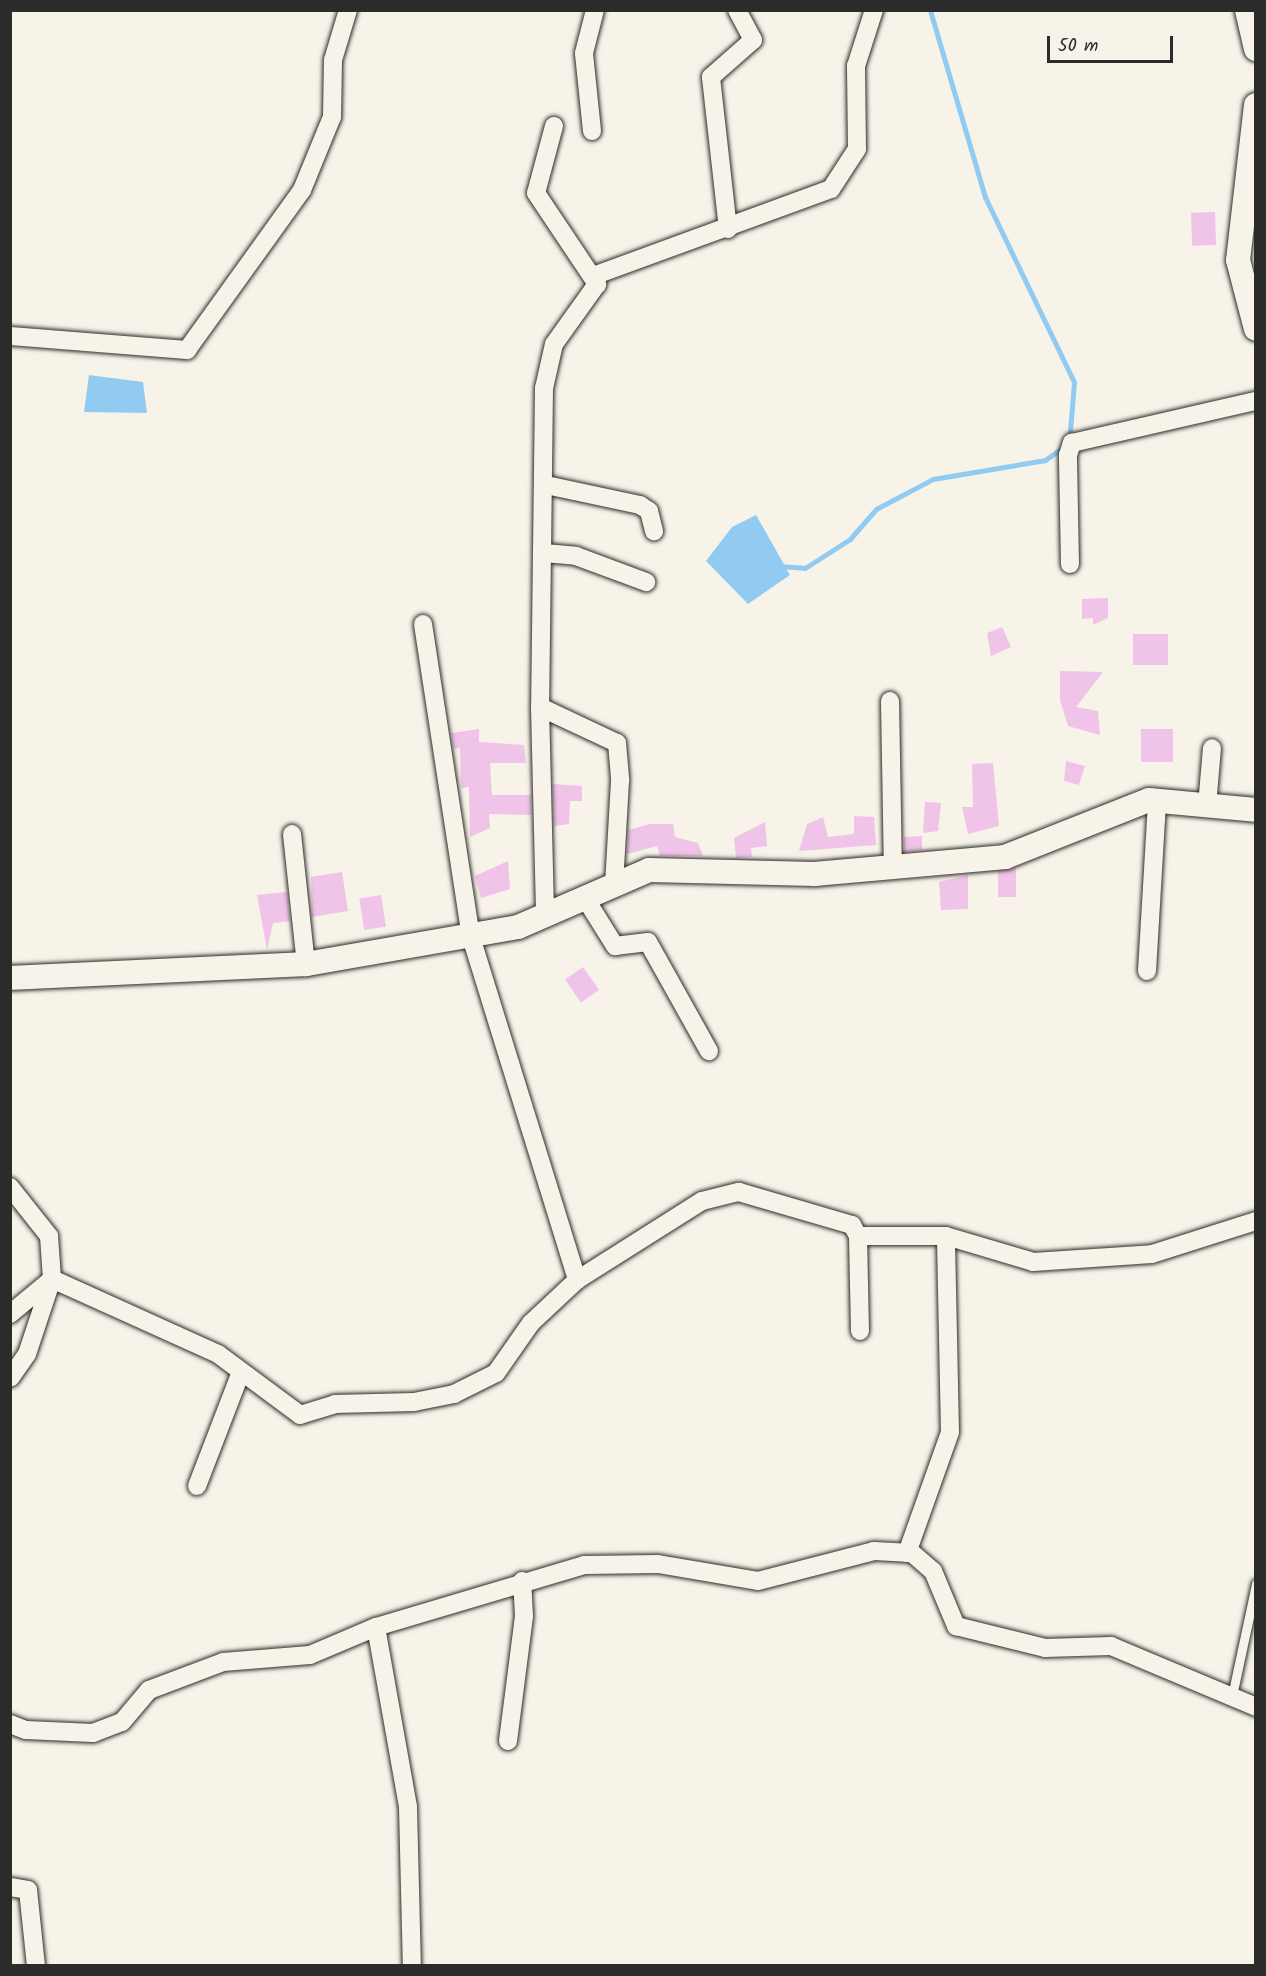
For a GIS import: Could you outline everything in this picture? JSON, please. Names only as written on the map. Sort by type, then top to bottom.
[{"type":"street","points":[[10,336],[187,350],[302,190],[332,117],[333,60],[348,10]]},
{"type":"street","points":[[592,131],[584,53],[595,10]]},
{"type":"street","points":[[728,229],[711,77],[753,40],[737,10]]},
{"type":"street","points":[[592,276],[728,229],[831,189],[858,149],[856,66],[874,10]]},
{"type":"street","points":[[1247,10],[1256,49]]},
{"type":"street","points":[[1256,105],[1238,260],[1256,329]]},
{"type":"street","points":[[545,915],[540,707],[546,485],[544,388],[554,344],[597,284],[545,214],[536,193],[554,126]]},
{"type":"street","points":[[1070,564],[1068,454],[1072,443],[1256,401]]},
{"type":"street","points":[[546,485],[640,505],[649,511],[654,531]]},
{"type":"street","points":[[544,553],[576,556],[646,582]]},
{"type":"street","points":[[423,624],[471,936],[577,1280]]},
{"type":"street","points":[[890,701],[893,867]]},
{"type":"street","points":[[540,707],[617,743],[620,781],[614,885]]},
{"type":"street","points":[[1207,806],[1212,748]]},
{"type":"street","points":[[1147,971],[1157,801]]},
{"type":"street","points":[[10,978],[306,964],[471,936],[545,915],[649,870],[815,874],[1005,857],[1157,801],[1256,810]]},
{"type":"street","points":[[292,834],[306,964]]},
{"type":"street","points":[[585,898],[615,946],[648,942],[709,1051]]},
{"type":"street","points":[[10,1187],[49,1236],[52,1280],[27,1354],[10,1378]]},
{"type":"street","points":[[52,1280],[164,1327],[241,1372],[300,1415],[335,1404],[365,1407],[454,1394],[496,1372],[531,1323],[577,1280],[702,1201],[740,1192],[852,1225],[858,1236],[860,1331]]},
{"type":"street","points":[[858,1236],[946,1236],[1033,1262],[1152,1254],[1256,1221]]},
{"type":"street","points":[[907,1553],[950,1432],[946,1236]]},
{"type":"street","points":[[10,1314],[52,1280]]},
{"type":"street","points":[[197,1486],[241,1372]]},
{"type":"street","points":[[10,1724],[26,1730],[93,1733],[122,1722],[149,1690],[223,1662],[310,1655],[376,1627],[522,1581],[584,1565],[658,1564],[758,1581],[812,1572],[874,1551],[907,1553],[933,1571],[956,1626],[1045,1648],[1111,1646],[1256,1707]]},
{"type":"street","points":[[508,1741],[524,1616],[522,1581]]},
{"type":"street","points":[[376,1627],[411,1840],[412,1965]]},
{"type":"street","points":[[10,1887],[28,1890],[36,1965]]},
{"type":"lane","points":[[1232,1696],[1256,1584]]},
{"type":"water","points":[[89,375],[143,382],[147,413],[84,412]]},
{"type":"water","points":[[756,515],[790,575],[748,604],[706,561],[732,527]]},
{"type":"building","points":[[1215,212],[1216,245],[1192,246],[1191,213]]},
{"type":"building","points":[[1108,598],[1108,618],[1093,625],[1093,618],[1082,619],[1082,599]]},
{"type":"building","points":[[1002,627],[1011,647],[991,656],[987,633]]},
{"type":"building","points":[[1133,634],[1168,634],[1168,665],[1133,665]]},
{"type":"building","points":[[1060,671],[1103,672],[1076,707],[1098,711],[1100,735],[1068,726],[1060,700]]},
{"type":"building","points":[[479,729],[479,742],[524,745],[526,763],[490,763],[492,795],[531,795],[531,815],[489,814],[490,828],[470,837],[469,787],[461,788],[460,748],[454,749],[451,733]]},
{"type":"building","points":[[1141,729],[1173,729],[1173,762],[1141,762]]},
{"type":"building","points":[[1066,761],[1085,766],[1079,785],[1064,781]]},
{"type":"building","points":[[993,763],[999,826],[968,834],[962,807],[973,807],[972,764]]},
{"type":"building","points":[[553,784],[582,786],[582,801],[570,801],[569,824],[554,826]]},
{"type":"building","points":[[925,802],[941,803],[938,831],[923,833]]},
{"type":"building","points":[[854,816],[874,817],[876,845],[799,851],[807,824],[823,817],[828,837],[854,834]]},
{"type":"building","points":[[765,822],[767,846],[751,848],[752,857],[736,858],[734,838]]},
{"type":"building","points":[[650,824],[673,824],[675,837],[698,843],[703,856],[660,856],[657,846],[627,854],[628,830]]},
{"type":"building","points":[[922,836],[922,850],[904,852],[904,837]]},
{"type":"building","points":[[508,861],[510,889],[481,898],[475,876]]},
{"type":"building","points":[[998,868],[1016,868],[1016,897],[998,897]]},
{"type":"building","points":[[342,872],[348,911],[312,917],[311,877]]},
{"type":"building","points":[[968,875],[968,909],[941,910],[939,882]]},
{"type":"building","points":[[287,892],[290,921],[273,923],[267,950],[257,895]]},
{"type":"building","points":[[381,895],[386,927],[364,930],[359,898]]},
{"type":"building","points":[[583,967],[599,990],[581,1003],[565,980]]},
{"type":"waterway","points":[[779,566],[805,568],[850,539],[876,509],[933,479],[1045,460],[1069,443],[1074,382],[985,197],[930,10]]}]
